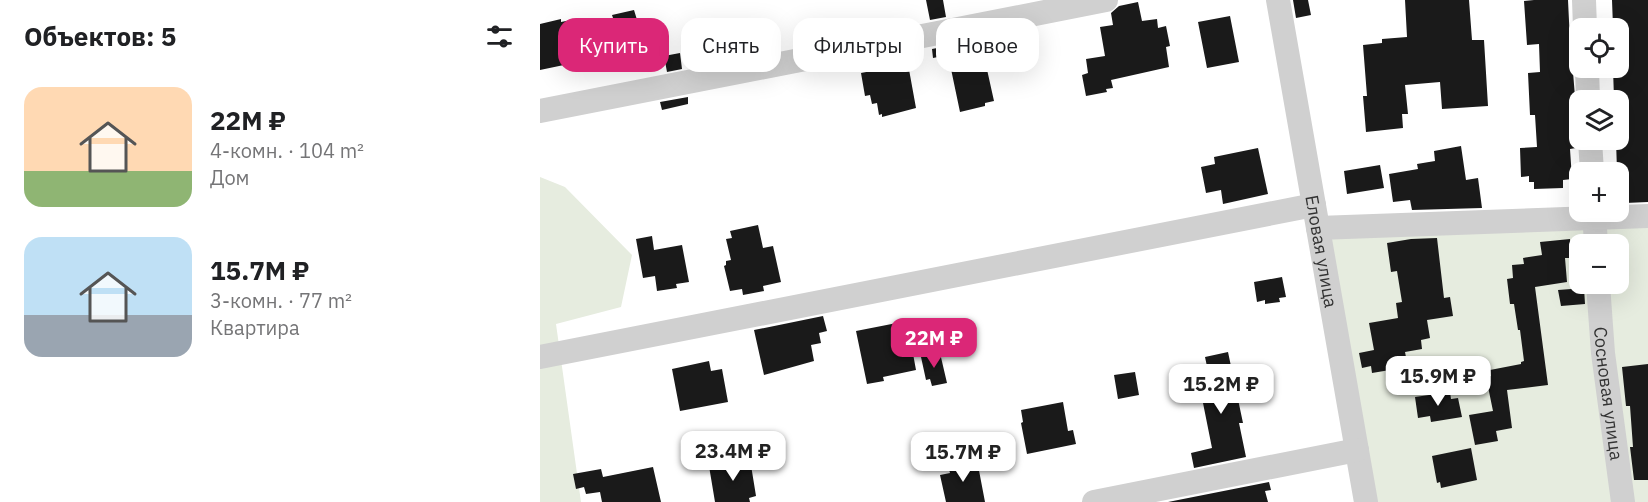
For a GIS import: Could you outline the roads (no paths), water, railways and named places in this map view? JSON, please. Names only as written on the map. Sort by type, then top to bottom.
[{"type":"street","points":[[540,111],[1106,0]]},
{"type":"street","name":"Еловая улица","points":[[1278,0],[1366,502]]},
{"type":"street","points":[[1584,0],[1585,18]]},
{"type":"street","points":[[540,357],[1316,217],[1569,215]]},
{"type":"street","points":[[1629,216],[1648,216]]},
{"type":"street","name":"Сосновая улица","points":[[1599,294],[1603,353],[1623,502]]},
{"type":"street","points":[[1094,502],[1357,450]]}]
